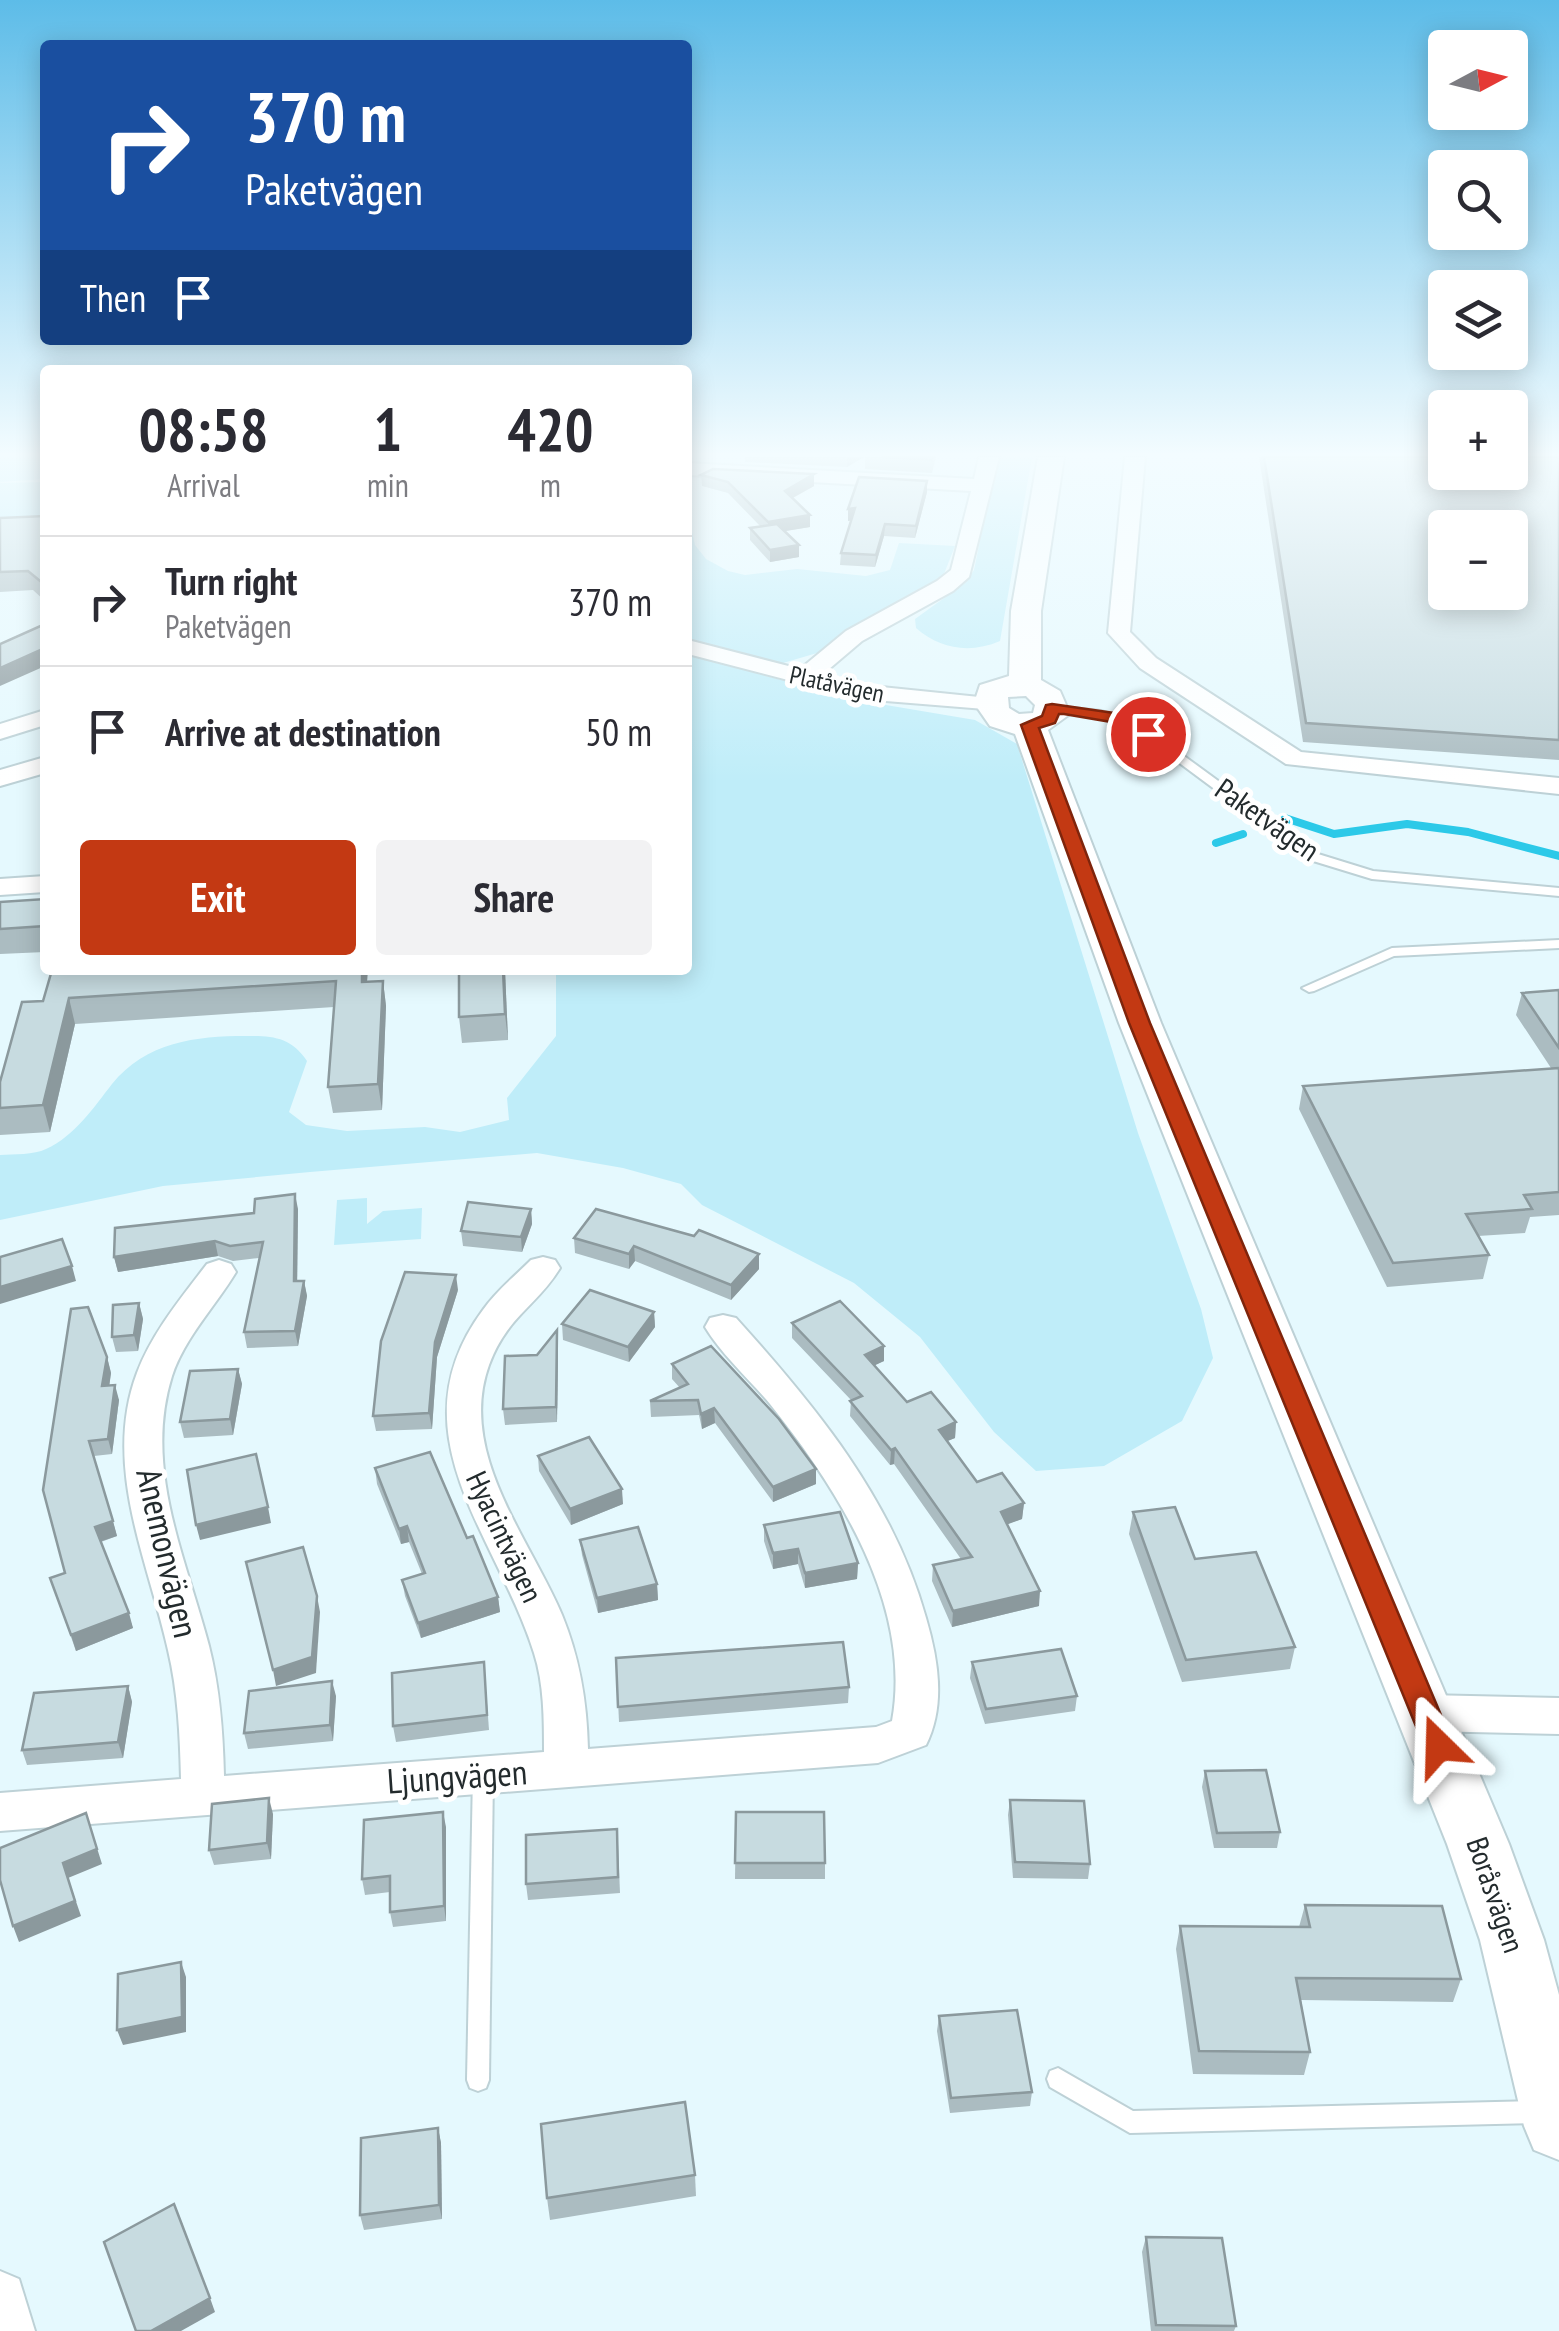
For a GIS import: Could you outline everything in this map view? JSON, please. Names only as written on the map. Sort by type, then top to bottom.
[{"type":"street","points":[[804,678],[854,636],[945,586],[963,566]]},
{"type":"street","name":"Boråsvägen","points":[[1033,566],[1026,611],[1024,706],[1140,1023],[1426,1713],[1512,1940],[1557,2119]]},
{"type":"street","points":[[1125,566],[1119,633],[1148,663],[1295,759],[1559,786]]},
{"type":"street","name":"Platåvägen","points":[[692,647],[804,678],[905,698],[1024,706]]},
{"type":"street","points":[[0,732],[40,720]]},
{"type":"street","points":[[0,778],[40,766]]},
{"type":"street","points":[[0,886],[40,884]]},
{"type":"street","name":"Hyacintvägen","points":[[543,1268],[494,1319],[478,1344],[464,1389],[462,1424],[468,1465],[544,1621],[556,1656],[566,1708],[566,1769]]},
{"type":"street","name":"Anemonvägen","points":[[204,1794],[202,1722],[189,1650],[144,1480],[144,1418],[153,1377],[174,1331],[220,1272]]},
{"type":"street","name":"Ljungvägen","points":[[0,1812],[878,1745],[911,1732],[919,1705],[915,1657],[904,1604],[873,1524],[832,1456],[782,1392],[723,1328]]},
{"type":"street","points":[[1426,1713],[1559,1716]]},
{"type":"street","points":[[0,2298],[8,2331]]},
{"type":"lane","name":"Paketvägen","points":[[1024,706],[1101,714],[1135,726],[1314,857],[1372,874],[1559,892]]},
{"type":"lane","points":[[1308,988],[1392,952],[1559,944]]},
{"type":"lane","points":[[478,2080],[483,1775]]},
{"type":"lane","points":[[1058,2079],[1130,2122],[1557,2119]]},
{"type":"shaded area","points":[[692,566],[718,566],[745,575],[797,569],[866,576],[890,570],[891,566],[947,566],[942,579],[824,651],[783,663],[766,676],[874,703],[975,720],[1017,744],[1138,1133],[1201,1309],[1213,1358],[1182,1421],[1104,1466],[1036,1471],[994,1432],[920,1337],[854,1283],[702,1205],[681,1184],[623,1168],[537,1153],[163,1186],[0,1220],[0,1155],[36,1152],[66,1137],[125,1070],[173,1044],[256,1036],[295,1047],[307,1061],[289,1112],[306,1125],[347,1131],[425,1127],[460,1132],[509,1120],[507,1098],[556,1036],[556,975],[692,975]]},
{"type":"shaded area","points":[[975,566],[1013,566],[1000,641],[956,647],[935,641],[916,628],[915,619],[965,583]]},
{"type":"shaded area","points":[[367,1198],[367,1224],[383,1211],[422,1208],[421,1239],[334,1245],[337,1200]]},
{"type":"building","points":[[0,566],[40,566],[40,581],[28,571],[0,572]]},
{"type":"building","points":[[1281,566],[1428,566],[1428,610],[1528,610],[1528,566],[1559,566],[1559,740],[1306,723]]},
{"type":"building","points":[[40,626],[40,650],[0,668],[0,644]]},
{"type":"building","points":[[40,899],[40,926],[0,929],[0,902]]},
{"type":"building","points":[[51,975],[362,975],[362,982],[383,981],[378,1084],[328,1087],[336,981],[69,998],[43,1105],[0,1108],[0,1082],[22,1002],[43,1001]]},
{"type":"building","points":[[459,975],[503,975],[505,1014],[459,1017]]},
{"type":"building","points":[[1559,990],[1559,1048],[1522,993]]},
{"type":"building","points":[[1559,1068],[1559,1192],[1524,1195],[1532,1209],[1466,1214],[1489,1255],[1393,1263],[1303,1086]]},
{"type":"building","points":[[295,1194],[294,1281],[304,1281],[295,1331],[244,1332],[263,1242],[230,1246],[215,1241],[114,1257],[115,1228],[254,1213],[255,1199]]},
{"type":"building","points":[[468,1202],[531,1209],[521,1237],[461,1231]]},
{"type":"building","points":[[596,1209],[694,1236],[699,1230],[759,1254],[731,1285],[634,1246],[629,1254],[574,1238]]},
{"type":"building","points":[[62,1239],[72,1266],[0,1287],[0,1257]]},
{"type":"building","points":[[405,1272],[456,1275],[435,1342],[429,1413],[373,1416],[381,1341]]},
{"type":"building","points":[[590,1290],[654,1312],[628,1347],[562,1324]]},
{"type":"building","points":[[840,1301],[884,1346],[865,1355],[907,1402],[931,1392],[956,1422],[939,1430],[977,1482],[1002,1473],[1024,1503],[1001,1512],[1040,1591],[953,1611],[933,1565],[972,1557],[895,1448],[891,1450],[850,1401],[862,1396],[792,1323]]},
{"type":"building","points":[[139,1303],[134,1335],[112,1337],[113,1305]]},
{"type":"building","points":[[88,1307],[107,1357],[102,1386],[115,1385],[108,1439],[89,1441],[113,1521],[95,1527],[129,1613],[71,1635],[50,1578],[65,1573],[43,1490],[71,1309]]},
{"type":"building","points":[[557,1330],[556,1407],[503,1409],[505,1356],[537,1355]]},
{"type":"building","points":[[711,1346],[779,1419],[816,1469],[773,1487],[714,1408],[701,1414],[698,1400],[650,1401],[688,1384],[672,1364]]},
{"type":"building","points":[[238,1369],[230,1419],[180,1422],[190,1371]]},
{"type":"building","points":[[589,1437],[622,1489],[570,1509],[538,1456]]},
{"type":"building","points":[[430,1452],[467,1538],[473,1536],[498,1597],[418,1623],[402,1580],[425,1573],[407,1526],[399,1529],[375,1468]]},
{"type":"building","points":[[256,1454],[268,1507],[196,1525],[187,1470]]},
{"type":"building","points":[[1175,1507],[1195,1559],[1256,1552],[1295,1647],[1186,1660],[1133,1512]]},
{"type":"building","points":[[840,1512],[858,1563],[805,1573],[798,1549],[773,1553],[764,1525]]},
{"type":"building","points":[[638,1527],[657,1584],[597,1598],[580,1540]]},
{"type":"building","points":[[303,1547],[317,1596],[312,1657],[273,1670],[246,1562]]},
{"type":"building","points":[[843,1642],[849,1687],[618,1707],[616,1658]]},
{"type":"building","points":[[1061,1649],[1077,1696],[986,1709],[972,1662]]},
{"type":"building","points":[[484,1662],[487,1715],[393,1726],[392,1673]]},
{"type":"building","points":[[332,1681],[330,1725],[244,1733],[249,1691]]},
{"type":"building","points":[[128,1686],[118,1742],[22,1750],[34,1693]]},
{"type":"building","points":[[1266,1770],[1280,1832],[1217,1833],[1205,1771]]},
{"type":"building","points":[[269,1798],[267,1843],[209,1850],[212,1804]]},
{"type":"building","points":[[1010,1800],[1084,1801],[1090,1864],[1015,1862]]},
{"type":"building","points":[[443,1812],[444,1906],[390,1912],[390,1876],[362,1879],[364,1820]]},
{"type":"building","points":[[736,1812],[824,1812],[825,1863],[735,1863]]},
{"type":"building","points":[[86,1813],[97,1849],[63,1863],[75,1901],[13,1926],[0,1880],[0,1848]]},
{"type":"building","points":[[617,1829],[618,1877],[526,1884],[526,1835]]},
{"type":"building","points":[[1305,1905],[1442,1906],[1461,1979],[1296,1978],[1310,2052],[1199,2051],[1180,1926],[1310,1927]]},
{"type":"building","points":[[181,1962],[182,2017],[117,2030],[118,1974]]},
{"type":"building","points":[[1017,2010],[1032,2092],[951,2098],[939,2016]]},
{"type":"building","points":[[685,2102],[695,2175],[547,2198],[541,2124]]},
{"type":"building","points":[[438,2128],[439,2205],[360,2215],[361,2138]]},
{"type":"building","points":[[174,2204],[210,2298],[151,2331],[136,2331],[104,2242]]},
{"type":"building","points":[[1146,2237],[1222,2238],[1236,2326],[1156,2325]]},
{"type":"waterway","points":[[1285,818],[1334,834],[1407,824],[1468,832],[1559,856]]},
{"type":"waterway","points":[[1216,843],[1243,834]]},
{"type":"route","points":[[1148,734],[1115,718],[1064,709],[1052,709],[1049,720],[1029,725],[1140,1023],[1439,1746]]}]
